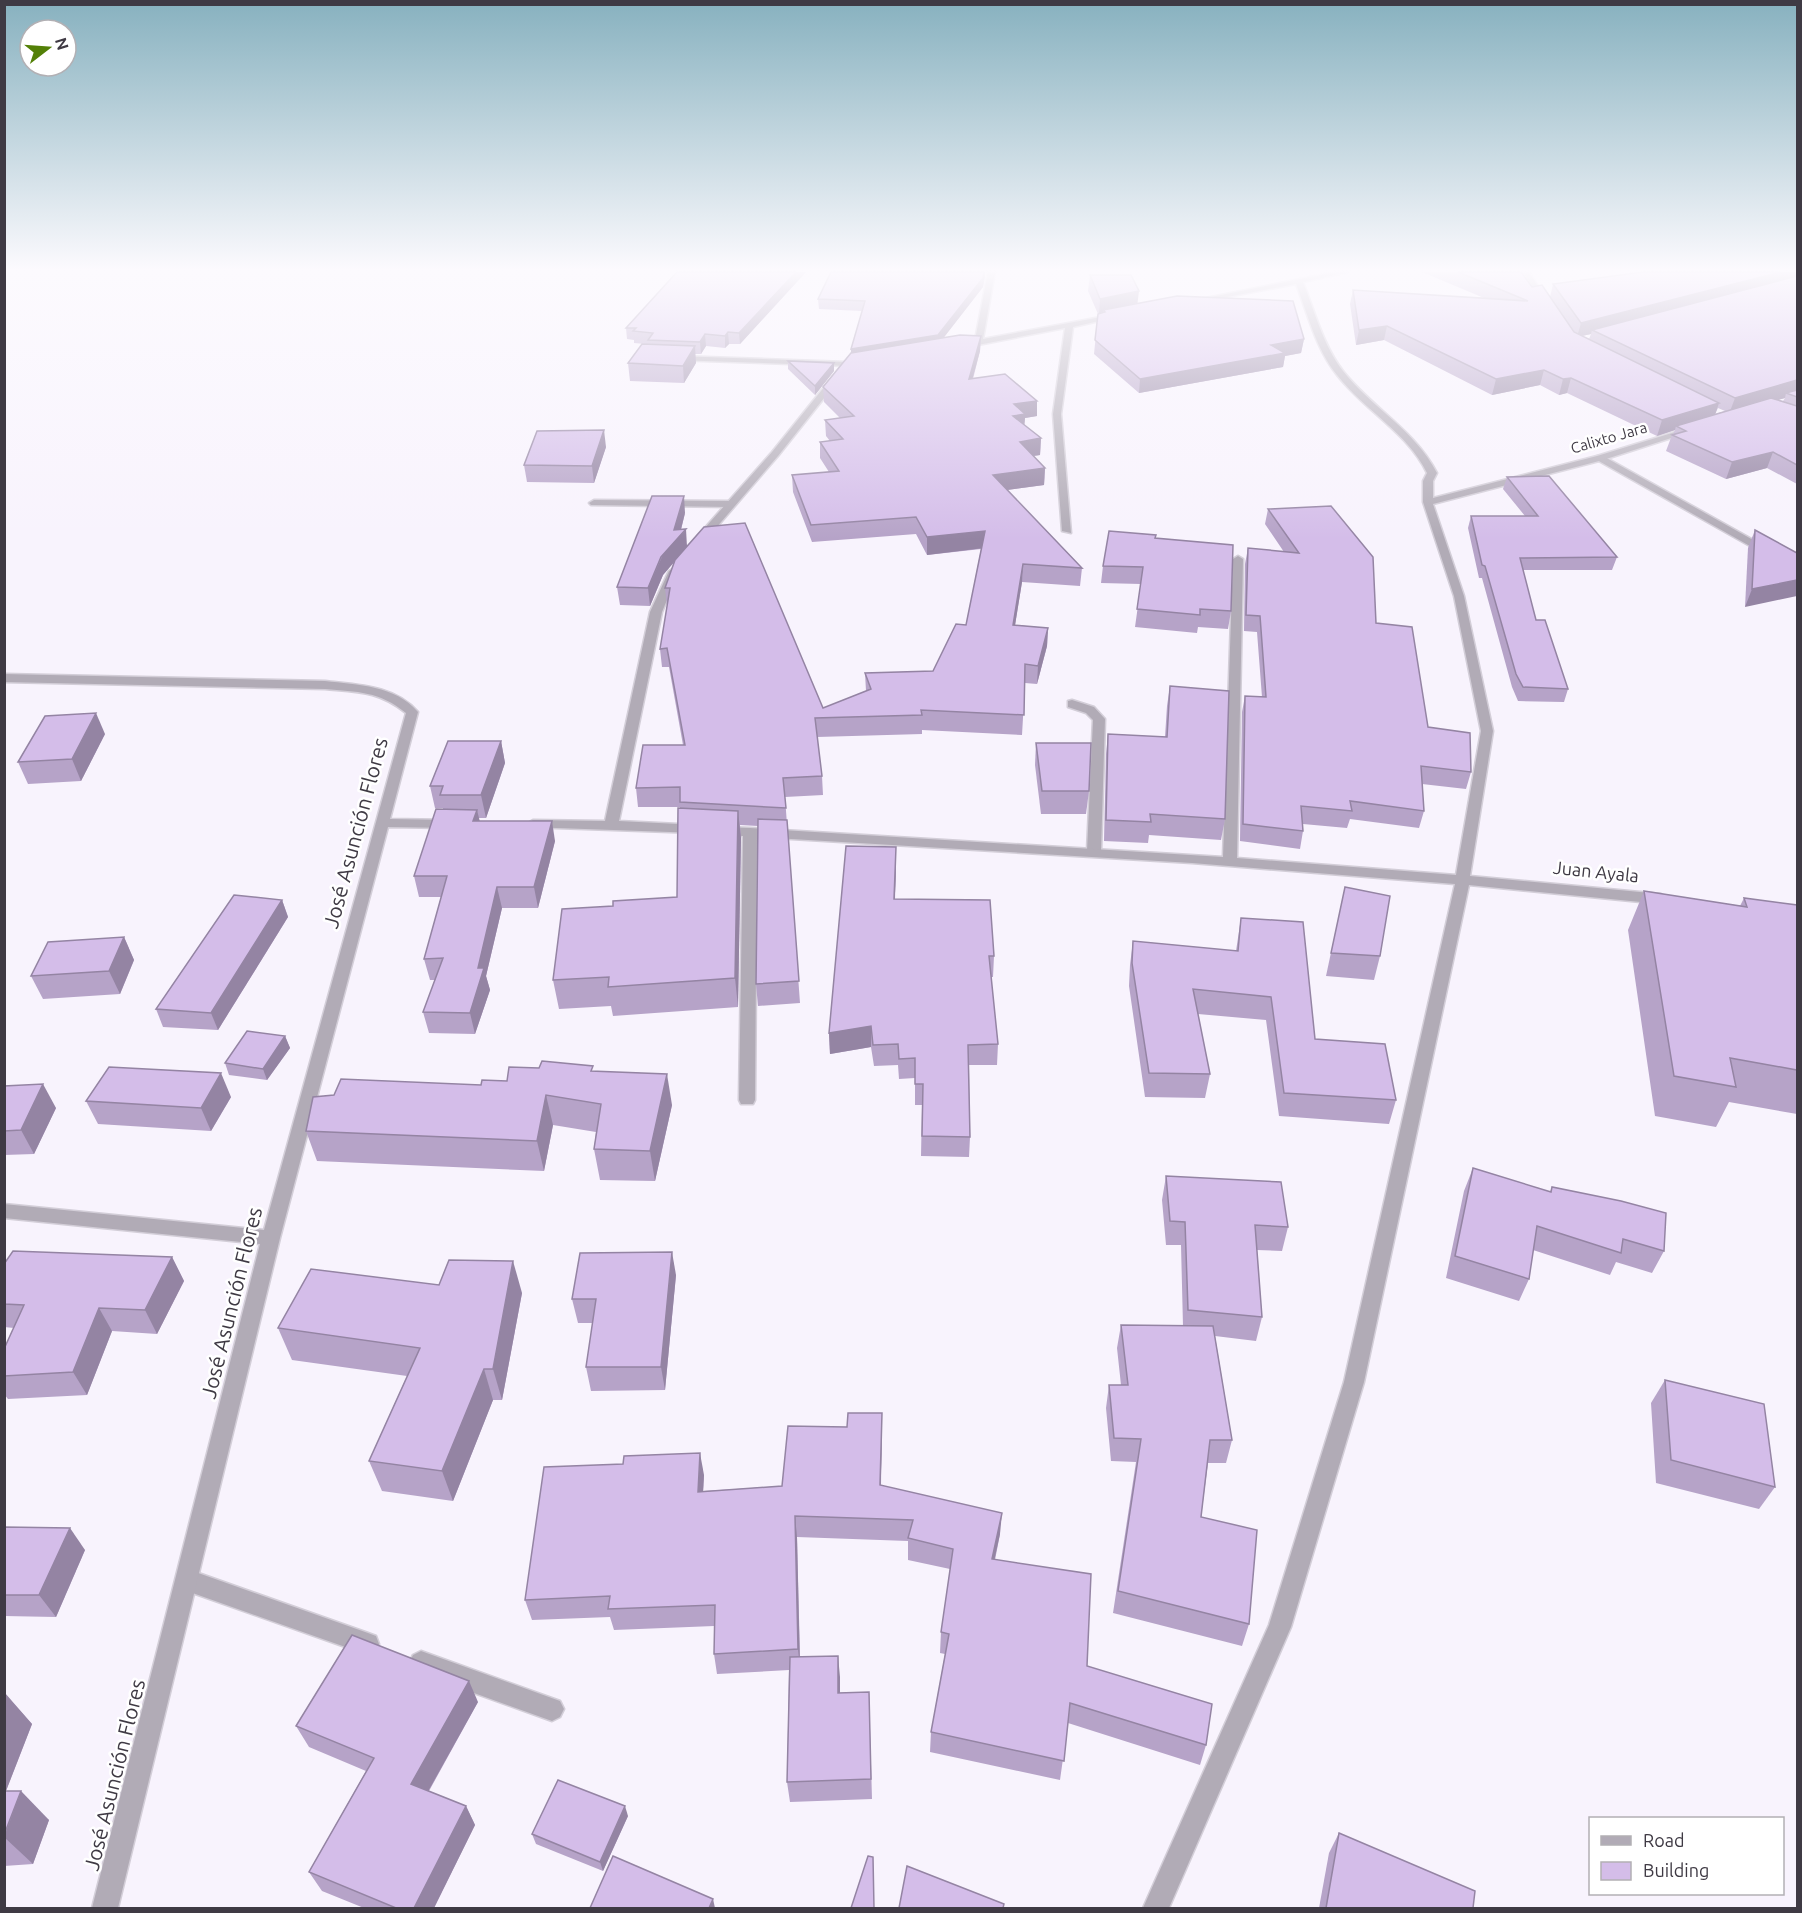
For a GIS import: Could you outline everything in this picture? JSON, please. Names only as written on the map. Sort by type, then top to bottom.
[{"type":"street","points":[[775,361],[847,364],[865,361]]},
{"type":"street","points":[[1065,361],[1057,414],[1067,531]]},
{"type":"street","points":[[1156,1908],[1280,1627],[1354,1382],[1463,878],[1486,731],[1459,596],[1428,502],[1428,481],[1432,473],[1429,463],[1347,381],[1331,361]]},
{"type":"street","points":[[611,825],[656,612],[670,576],[775,454],[847,364]]},
{"type":"street","name":"Calixto Jara","points":[[1428,502],[1600,458],[1700,427]]},
{"type":"street","points":[[1600,458],[1797,570]]},
{"type":"street","points":[[594,503],[730,504]]},
{"type":"street","points":[[1230,861],[1238,559]]},
{"type":"street","name":"José Asunción Flores","points":[[4,678],[356,688],[394,697],[412,712],[271,1238],[105,1908]]},
{"type":"street","points":[[1072,704],[1090,710],[1100,719],[1095,851]]},
{"type":"street","points":[[383,823],[463,824]]},
{"type":"street","name":"Juan Ayala","points":[[520,824],[611,825],[1095,851],[1463,878],[1670,900]]},
{"type":"street","points":[[747,1100],[750,832]]},
{"type":"street","points":[[4,1211],[271,1238]]},
{"type":"street","points":[[187,1580],[552,1709]]},
{"type":"building","points":[[629,361],[686,361],[683,366],[628,363]]},
{"type":"building","points":[[788,361],[834,363],[815,386]]},
{"type":"building","points":[[844,361],[974,361],[969,379],[1005,374],[1037,401],[1014,404],[1025,414],[1013,416],[1041,438],[1020,442],[1045,468],[993,475],[1082,568],[1023,564],[1013,625],[1048,628],[1038,666],[1025,664],[1024,715],[921,710],[922,715],[815,718],[822,776],[783,778],[786,808],[680,802],[680,787],[636,788],[643,745],[685,745],[667,648],[660,649],[670,588],[665,588],[675,560],[704,527],[745,523],[823,708],[871,689],[865,673],[933,671],[956,624],[966,625],[985,531],[927,537],[916,517],[811,525],[792,475],[839,471],[820,442],[843,439],[825,420],[854,416],[823,387]]},
{"type":"building","points":[[1120,361],[1239,361],[1140,379]]},
{"type":"building","points":[[1460,361],[1634,361],[1719,403],[1662,420],[1571,378],[1563,379],[1544,370],[1496,379]]},
{"type":"building","points":[[1658,361],[1797,361],[1797,380],[1735,398]]},
{"type":"building","points":[[1797,390],[1797,397],[1786,393]]},
{"type":"building","points":[[1771,398],[1797,406],[1797,465],[1773,452],[1732,462],[1672,435],[1686,431],[1676,426]]},
{"type":"building","points":[[604,430],[592,466],[524,465],[537,431]]},
{"type":"building","points":[[1549,476],[1617,557],[1520,558],[1536,620],[1545,620],[1568,689],[1523,687],[1516,674],[1485,566],[1482,565],[1471,516],[1538,516],[1507,477]]},
{"type":"building","points":[[652,496],[684,496],[674,530],[686,529],[661,557],[648,588],[617,587]]},
{"type":"building","points":[[1331,506],[1373,557],[1376,623],[1412,627],[1428,727],[1470,733],[1471,772],[1421,766],[1424,811],[1350,801],[1352,811],[1301,806],[1303,831],[1243,824],[1245,696],[1266,697],[1260,616],[1246,615],[1248,548],[1299,553],[1268,509]]},
{"type":"building","points":[[1755,530],[1797,553],[1797,580],[1752,589]]},
{"type":"building","points":[[1109,531],[1233,545],[1231,611],[1200,609],[1200,615],[1137,609],[1143,567],[1103,566]]},
{"type":"building","points":[[1170,686],[1229,691],[1225,819],[1150,814],[1151,822],[1106,820],[1108,734],[1167,737]]},
{"type":"building","points":[[96,713],[72,759],[18,762],[45,716]]},
{"type":"building","points":[[448,741],[501,741],[481,795],[440,795],[443,786],[430,786]]},
{"type":"building","points":[[1036,743],[1091,743],[1089,791],[1042,791]]},
{"type":"building","points":[[678,808],[738,811],[735,978],[608,987],[609,977],[553,980],[562,909],[613,906],[613,901],[677,897]]},
{"type":"building","points":[[436,809],[477,810],[473,821],[552,821],[534,887],[497,887],[478,968],[484,968],[470,1013],[423,1012],[443,958],[424,959],[447,876],[414,876]]},
{"type":"building","points":[[758,819],[787,820],[799,981],[756,984]]},
{"type":"building","points":[[846,846],[896,847],[894,899],[990,900],[994,956],[989,956],[998,1044],[968,1045],[970,1137],[922,1136],[923,1084],[915,1084],[915,1058],[899,1059],[898,1044],[873,1045],[871,1026],[829,1033]]},
{"type":"building","points":[[1345,887],[1390,896],[1380,956],[1331,953]]},
{"type":"building","points":[[1644,891],[1747,907],[1744,898],[1797,905],[1797,1070],[1730,1058],[1736,1087],[1674,1076]]},
{"type":"building","points":[[234,895],[282,900],[211,1013],[156,1009]]},
{"type":"building","points":[[1241,918],[1303,922],[1315,1039],[1385,1044],[1396,1100],[1284,1093],[1271,997],[1193,989],[1210,1074],[1149,1073],[1132,963],[1133,941],[1238,951]]},
{"type":"building","points":[[124,937],[109,971],[31,976],[48,942]]},
{"type":"building","points":[[247,1031],[285,1036],[263,1069],[225,1063]]},
{"type":"building","points":[[542,1061],[593,1066],[591,1071],[667,1074],[650,1151],[594,1149],[601,1104],[546,1095],[537,1141],[306,1131],[313,1097],[334,1095],[341,1079],[481,1085],[482,1080],[507,1081],[509,1067],[539,1068]]},
{"type":"building","points":[[109,1067],[221,1073],[201,1108],[86,1101]]},
{"type":"building","points":[[43,1084],[21,1130],[4,1131],[4,1086]]},
{"type":"building","points":[[1473,1168],[1551,1192],[1552,1187],[1666,1213],[1664,1251],[1623,1239],[1621,1253],[1537,1226],[1529,1279],[1455,1256]]},
{"type":"building","points":[[1166,1176],[1281,1182],[1288,1227],[1255,1225],[1262,1317],[1188,1310],[1185,1222],[1170,1221]]},
{"type":"building","points":[[13,1251],[172,1257],[145,1310],[99,1308],[73,1372],[4,1376],[4,1349],[24,1305],[4,1304],[4,1264]]},
{"type":"building","points":[[672,1252],[661,1367],[586,1367],[596,1299],[572,1299],[580,1253]]},
{"type":"building","points":[[449,1260],[513,1261],[493,1369],[484,1369],[442,1471],[369,1461],[420,1348],[278,1328],[311,1269],[439,1285]]},
{"type":"building","points":[[1121,1325],[1213,1326],[1232,1440],[1210,1440],[1201,1517],[1257,1530],[1249,1624],[1118,1591],[1141,1439],[1114,1438],[1109,1385],[1128,1385]]},
{"type":"building","points":[[1665,1380],[1764,1404],[1775,1487],[1671,1460]]},
{"type":"building","points":[[848,1413],[882,1413],[880,1485],[1002,1513],[992,1559],[1091,1574],[1087,1666],[1212,1704],[1206,1745],[1070,1703],[1064,1761],[931,1732],[949,1634],[941,1632],[953,1549],[908,1538],[913,1520],[795,1516],[798,1649],[714,1654],[715,1605],[608,1609],[610,1596],[525,1600],[544,1467],[623,1464],[624,1456],[700,1453],[698,1492],[782,1486],[788,1426],[847,1427]]},
{"type":"building","points":[[4,1527],[70,1528],[39,1595],[4,1595]]},
{"type":"building","points":[[352,1635],[469,1681],[411,1784],[466,1806],[414,1908],[396,1908],[309,1872],[374,1758],[296,1726]]},
{"type":"building","points":[[838,1656],[838,1693],[869,1692],[871,1779],[787,1782],[790,1657]]},
{"type":"building","points":[[558,1780],[625,1806],[600,1862],[532,1834]]},
{"type":"building","points":[[4,1791],[21,1791],[4,1835]]},
{"type":"building","points":[[1339,1833],[1475,1891],[1473,1908],[1326,1908]]},
{"type":"building","points":[[613,1856],[713,1899],[709,1908],[590,1908]]},
{"type":"building","points":[[868,1856],[873,1857],[874,1908],[851,1908]]},
{"type":"building","points":[[907,1866],[1004,1904],[1003,1908],[899,1908]]}]
